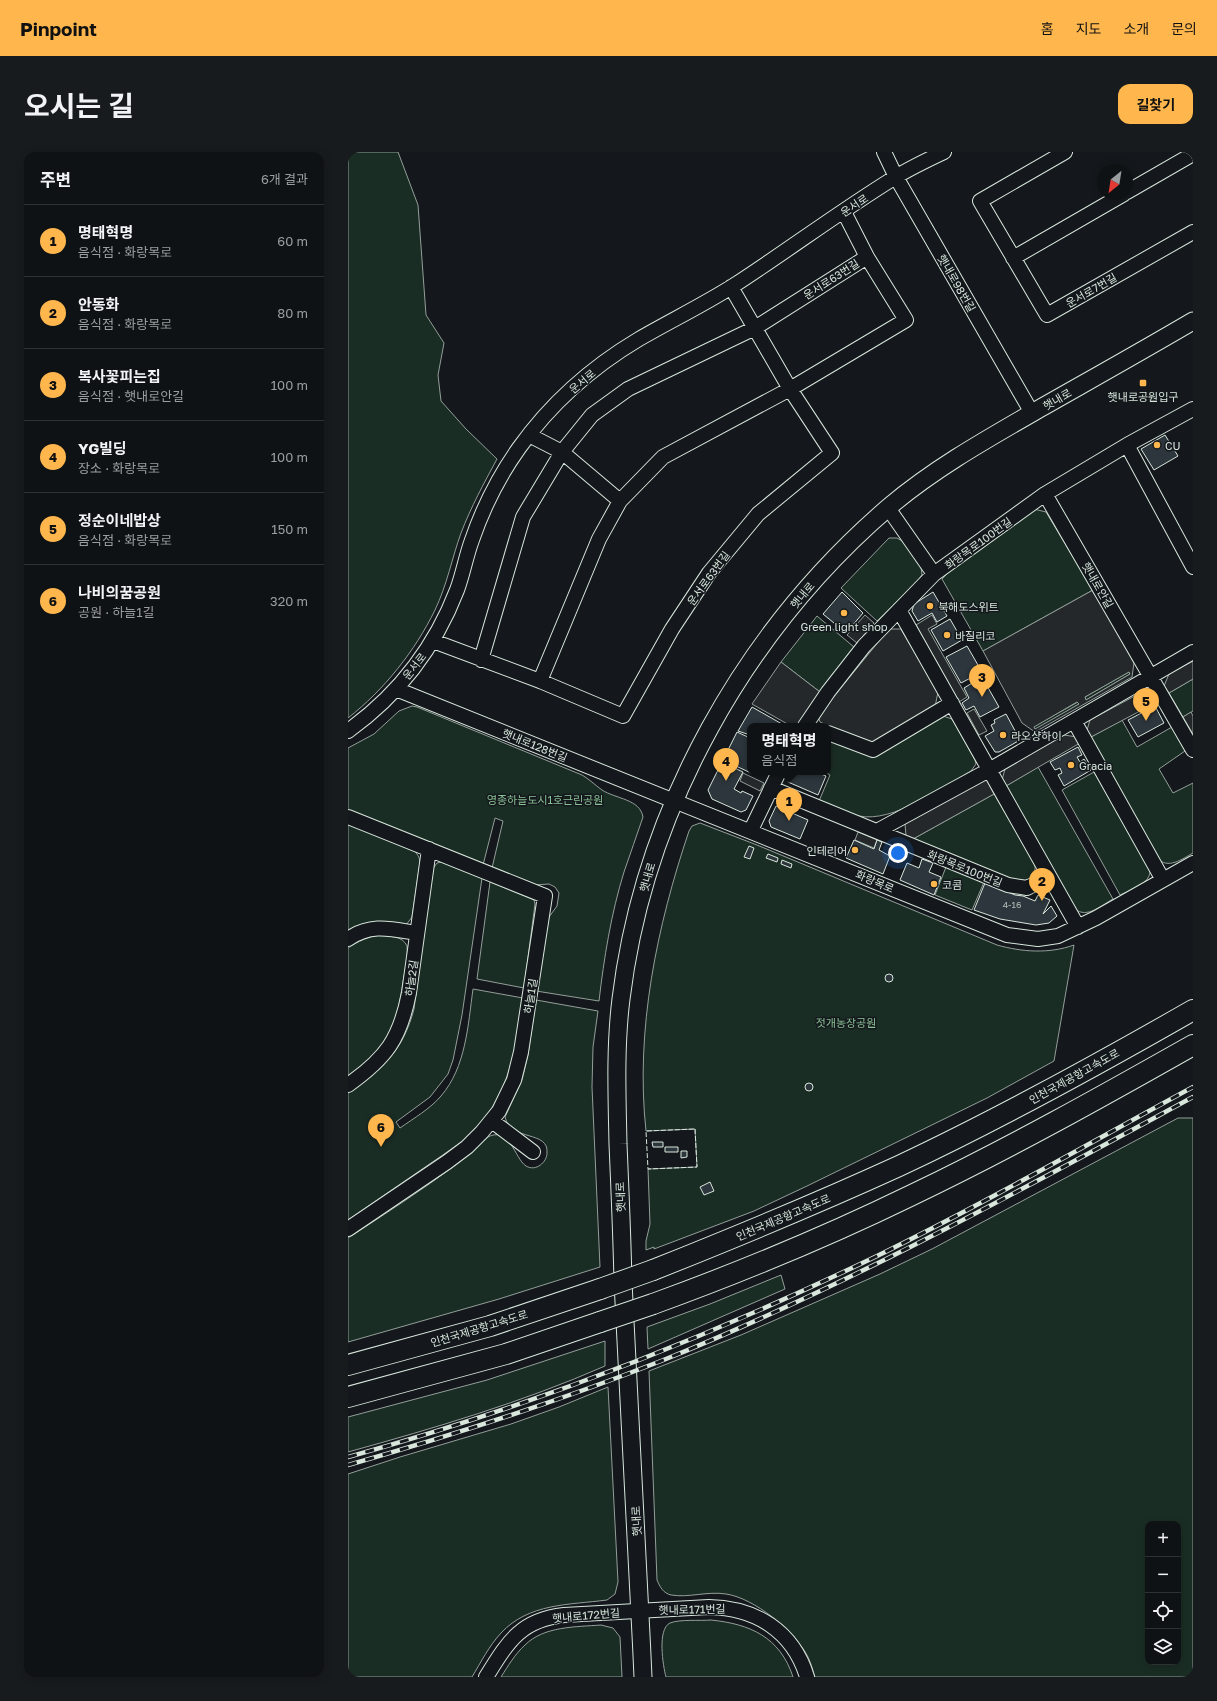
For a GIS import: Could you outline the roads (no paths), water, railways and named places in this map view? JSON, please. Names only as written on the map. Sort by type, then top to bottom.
[{"type":"highway","name":"인천국제공항고속도로","points":[[348,1365],[490,1326],[600,1289],[653,1270],[770,1223],[906,1162],[1034,1098],[1193,1010]]},
{"type":"highway","points":[[348,1397],[506,1354],[653,1304],[766,1260],[912,1195],[1036,1132],[1193,1045]]},
{"type":"main road","name":"햇내로","points":[[643,1677],[616,1091],[621,1000],[637,915],[650,865],[662,830],[674,801],[718,715],[780,622],[830,564],[888,508],[948,463],[1193,321]]},
{"type":"street","name":"햇내로98번길","points":[[884,152],[896,177],[1032,413]]},
{"type":"street","name":"운서로","points":[[348,731],[380,706],[412,670],[433,641],[448,612],[458,587],[481,516],[496,486],[529,435],[561,398],[604,362],[639,339],[731,287],[896,177],[944,152]]},
{"type":"street","name":"운서로7번길","points":[[1065,152],[980,201],[1047,315],[1193,232]]},
{"type":"street","points":[[1133,189],[1193,154]]},
{"type":"street","points":[[1013,258],[1114,200]]},
{"type":"street","points":[[540,681],[599,539],[620,501],[663,457],[790,389],[906,320],[867,257],[844,212]]},
{"type":"street","name":"운서로63번길","points":[[481,660],[523,517],[562,452],[592,415],[628,389],[755,328],[867,257]]},
{"type":"street","name":"운서로63번길","points":[[433,641],[540,681],[623,716],[672,629],[709,572],[758,514],[832,453],[790,389],[731,287]]},
{"type":"street","name":"화랑목로100번길","points":[[808,723],[828,692],[859,651],[934,574],[1045,494],[1127,445],[1193,409]]},
{"type":"street","points":[[529,435],[562,452],[620,501]]},
{"type":"street","points":[[1127,445],[1193,567]]},
{"type":"street","name":"햇내로안길","points":[[1045,494],[1151,676]]},
{"type":"street","points":[[888,508],[934,574]]},
{"type":"street","points":[[899,610],[1078,927]]},
{"type":"street","points":[[877,831],[989,770],[1193,652]]},
{"type":"street","points":[[1151,676],[1193,750]]},
{"type":"street","name":"햇내로128번길","points":[[396,689],[674,801]]},
{"type":"street","points":[[831,734],[873,750],[952,703]]},
{"type":"street","points":[[1074,721],[1163,880]]},
{"type":"street","points":[[751,830],[778,775]]},
{"type":"street","name":"화랑목로100번길","points":[[771,788],[1008,885],[1027,888],[1048,876]]},
{"type":"street","name":"화랑목로","points":[[674,801],[751,830],[1007,935],[1038,938],[1058,936],[1078,927],[1193,863]]},
{"type":"street","name":"하늘1길","points":[[348,817],[545,896],[518,1066],[507,1096],[492,1121],[457,1155],[348,1229]]},
{"type":"street","name":"하늘2길","points":[[348,1085],[377,1063],[386,1053],[400,1027],[406,1011],[429,849]]},
{"type":"street","points":[[348,939],[357,933],[368,929],[382,928],[417,933]]},
{"type":"street","points":[[492,1121],[533,1152]]},
{"type":"street","name":"햇내로171번길","points":[[640,1610],[726,1607],[744,1611],[761,1619],[786,1639],[802,1664],[807,1677]]},
{"type":"street","name":"햇내로172번길","points":[[486,1677],[511,1640],[521,1630],[534,1622],[564,1615],[640,1610]]},
{"type":"railway","points":[[348,1457],[484,1416],[551,1393],[748,1315],[813,1286],[917,1236],[1193,1087]]},
{"type":"railway","points":[[348,1465],[427,1442],[545,1404],[623,1376],[730,1332],[797,1302],[931,1236],[1062,1168],[1193,1097]]},
{"type":"place","name":"햇내로공원입구","points":[[1143,383]]},
{"type":"place","name":"CU","points":[[1157,445]]},
{"type":"place","name":"북해도스위트","points":[[930,606]]},
{"type":"place","name":"Green light shop","points":[[844,613]]},
{"type":"place","name":"바질리코","points":[[947,635]]},
{"type":"place","name":"복사꽃피는집","points":[[982,697]]},
{"type":"place","name":"정순이네밥상","points":[[1146,721]]},
{"type":"place","name":"라오샹하이","points":[[1003,735]]},
{"type":"place","name":"Gracia","points":[[1071,765]]},
{"type":"place","name":"YG빌딩","points":[[726,781]]},
{"type":"place","name":"명태혁명","points":[[789,821]]},
{"type":"place","name":"인테리어","points":[[855,850]]},
{"type":"place","name":"코콤","points":[[934,884]]},
{"type":"place","name":"안동화","points":[[1042,901]]},
{"type":"place","name":"나비의꿈공원","points":[[381,1147]]},
{"type":"park label","name":"영종하늘도시1호근린공원","points":[[545,799]]},
{"type":"park label","name":"젓개농장공원","points":[[846,1022]]}]
